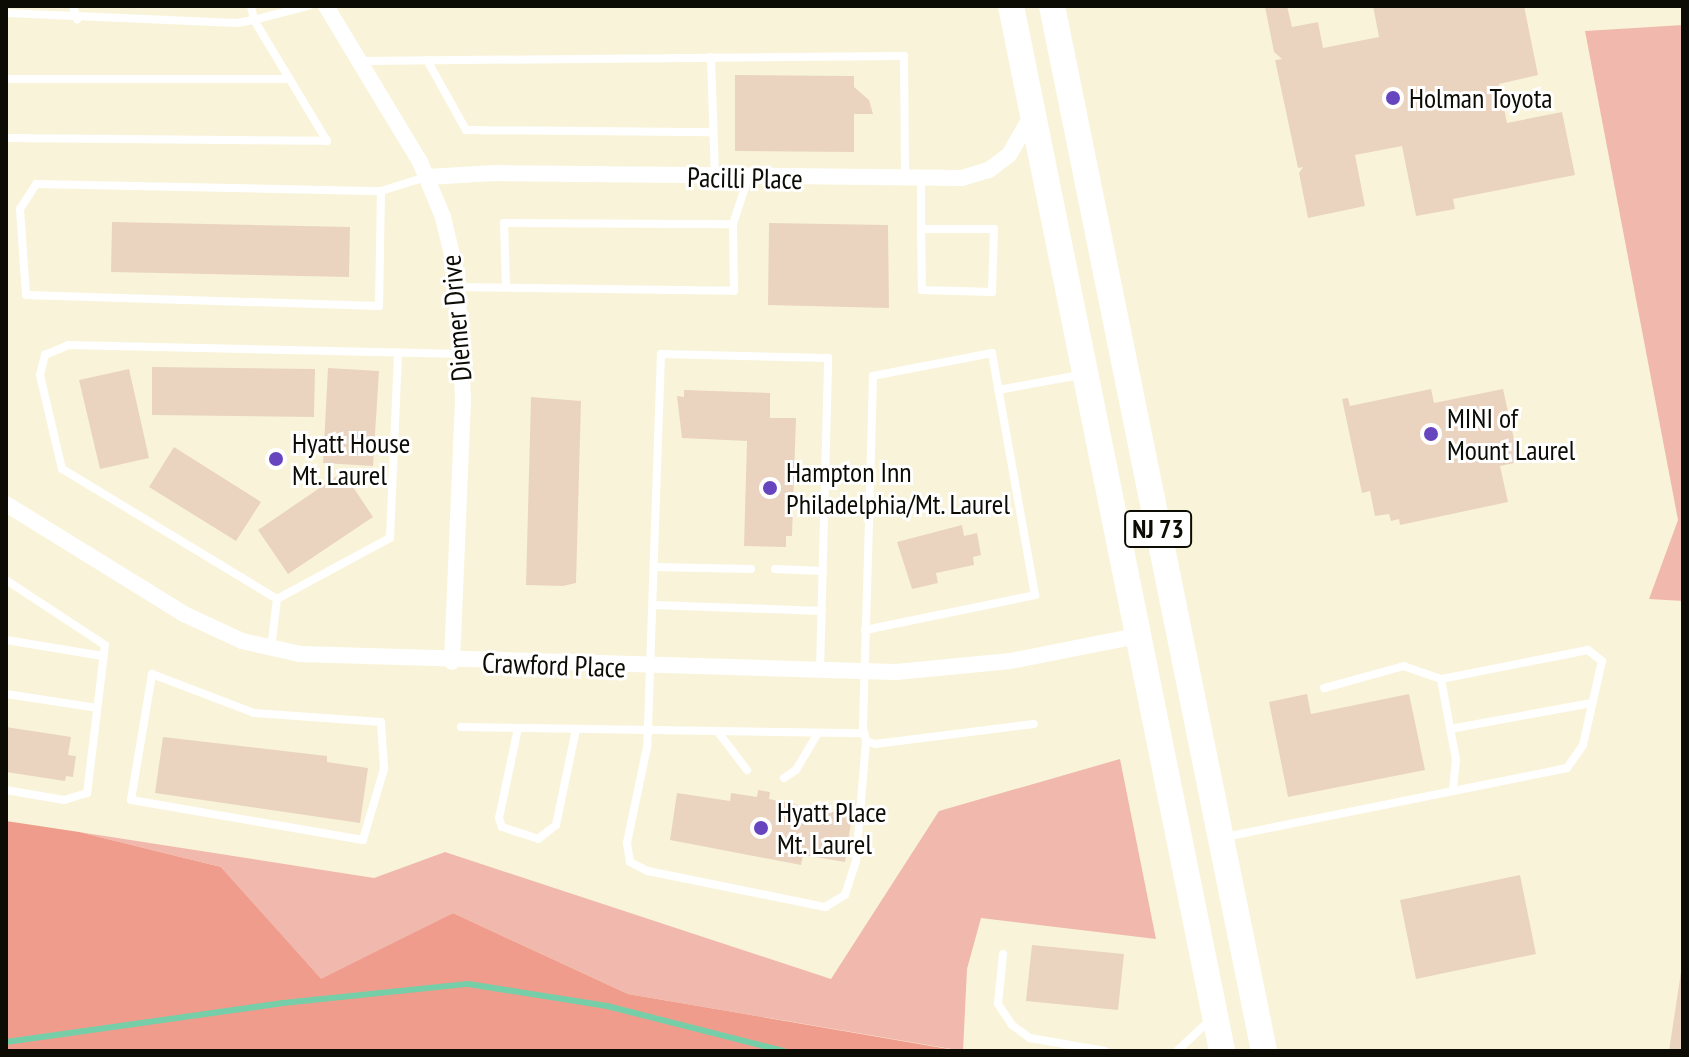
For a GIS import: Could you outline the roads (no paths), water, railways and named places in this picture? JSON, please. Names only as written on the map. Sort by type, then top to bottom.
[{"type":"highway","name":"NJ 73","points":[[1011,6],[1222,1051]]},
{"type":"highway","name":"NJ 73","points":[[1052,6],[1264,1051]]},
{"type":"street","name":"Diemer Drive","points":[[326,6],[427,177],[447,232],[458,287],[463,354],[452,662]]},
{"type":"street","name":"Pacilli Place","points":[[427,177],[496,173],[913,180],[962,178],[989,170],[1018,143],[1033,113]]},
{"type":"street","name":"Crawford Place","points":[[6,504],[186,615],[271,649],[358,659],[864,672],[1010,661],[1138,636]]},
{"type":"lane","points":[[73,6],[77,19]]},
{"type":"lane","points":[[6,138],[327,141],[254,20],[251,6]]},
{"type":"lane","points":[[7,11],[77,19],[254,20],[308,6]]},
{"type":"lane","points":[[359,61],[904,56],[913,180],[921,229],[922,290],[992,292],[994,229],[921,229]]},
{"type":"lane","points":[[711,57],[715,177]]},
{"type":"lane","points":[[427,60],[466,130],[713,132]]},
{"type":"lane","points":[[6,79],[290,79]]},
{"type":"lane","points":[[381,191],[379,306],[26,295],[20,209],[36,184],[381,191],[427,177]]},
{"type":"lane","points":[[458,287],[734,291],[733,224],[748,178]]},
{"type":"lane","points":[[506,287],[504,223],[733,224]]},
{"type":"lane","points":[[277,599],[62,469],[40,375],[45,355],[68,345],[463,354]]},
{"type":"lane","points":[[277,599],[390,538],[398,352]]},
{"type":"lane","points":[[820,672],[828,358],[661,354],[648,731],[627,843],[630,862],[648,871],[825,907],[845,895],[856,861],[865,737],[864,672],[865,630],[873,376],[992,353],[1035,595],[865,630]]},
{"type":"lane","points":[[998,390],[1085,374]]},
{"type":"lane","points":[[654,567],[751,569]]},
{"type":"lane","points":[[775,569],[823,571]]},
{"type":"lane","points":[[6,580],[105,645],[87,793],[64,800],[6,790]]},
{"type":"lane","points":[[271,649],[277,599]]},
{"type":"lane","points":[[653,605],[822,611]]},
{"type":"lane","points":[[6,640],[103,656]]},
{"type":"lane","points":[[1220,838],[1567,768],[1583,745],[1602,661],[1588,650],[1441,679],[1404,666],[1324,688]]},
{"type":"lane","points":[[152,674],[254,713],[381,722],[384,769],[363,840],[131,800],[152,674]]},
{"type":"lane","points":[[1441,679],[1456,760],[1453,791]]},
{"type":"lane","points":[[6,694],[97,708]]},
{"type":"lane","points":[[1450,729],[1592,703]]},
{"type":"lane","points":[[461,727],[818,733],[865,737],[875,744],[1034,724]]},
{"type":"lane","points":[[518,728],[499,818],[502,827],[538,839],[556,825],[576,729]]},
{"type":"lane","points":[[718,732],[747,770]]},
{"type":"lane","points":[[784,778],[796,770],[818,733]]},
{"type":"lane","points":[[1003,954],[998,1004],[1012,1025],[1030,1038],[1105,1051]]},
{"type":"lane","points":[[1177,1051],[1215,1016]]},
{"type":"waterway","points":[[6,1042],[283,1003],[468,984],[607,1006],[783,1051]]},
{"type":"place","name":"Holman Toyota","points":[[1393,98]]},
{"type":"place","name":"MINI of Mount Laurel","points":[[1431,434]]},
{"type":"place","name":"Hyatt House Mt. Laurel","points":[[276,459]]},
{"type":"place","name":"Hampton Inn Philadelphia/Mt. Laurel","points":[[770,488]]},
{"type":"place","name":"Hyatt Place Mt. Laurel","points":[[761,828]]}]
